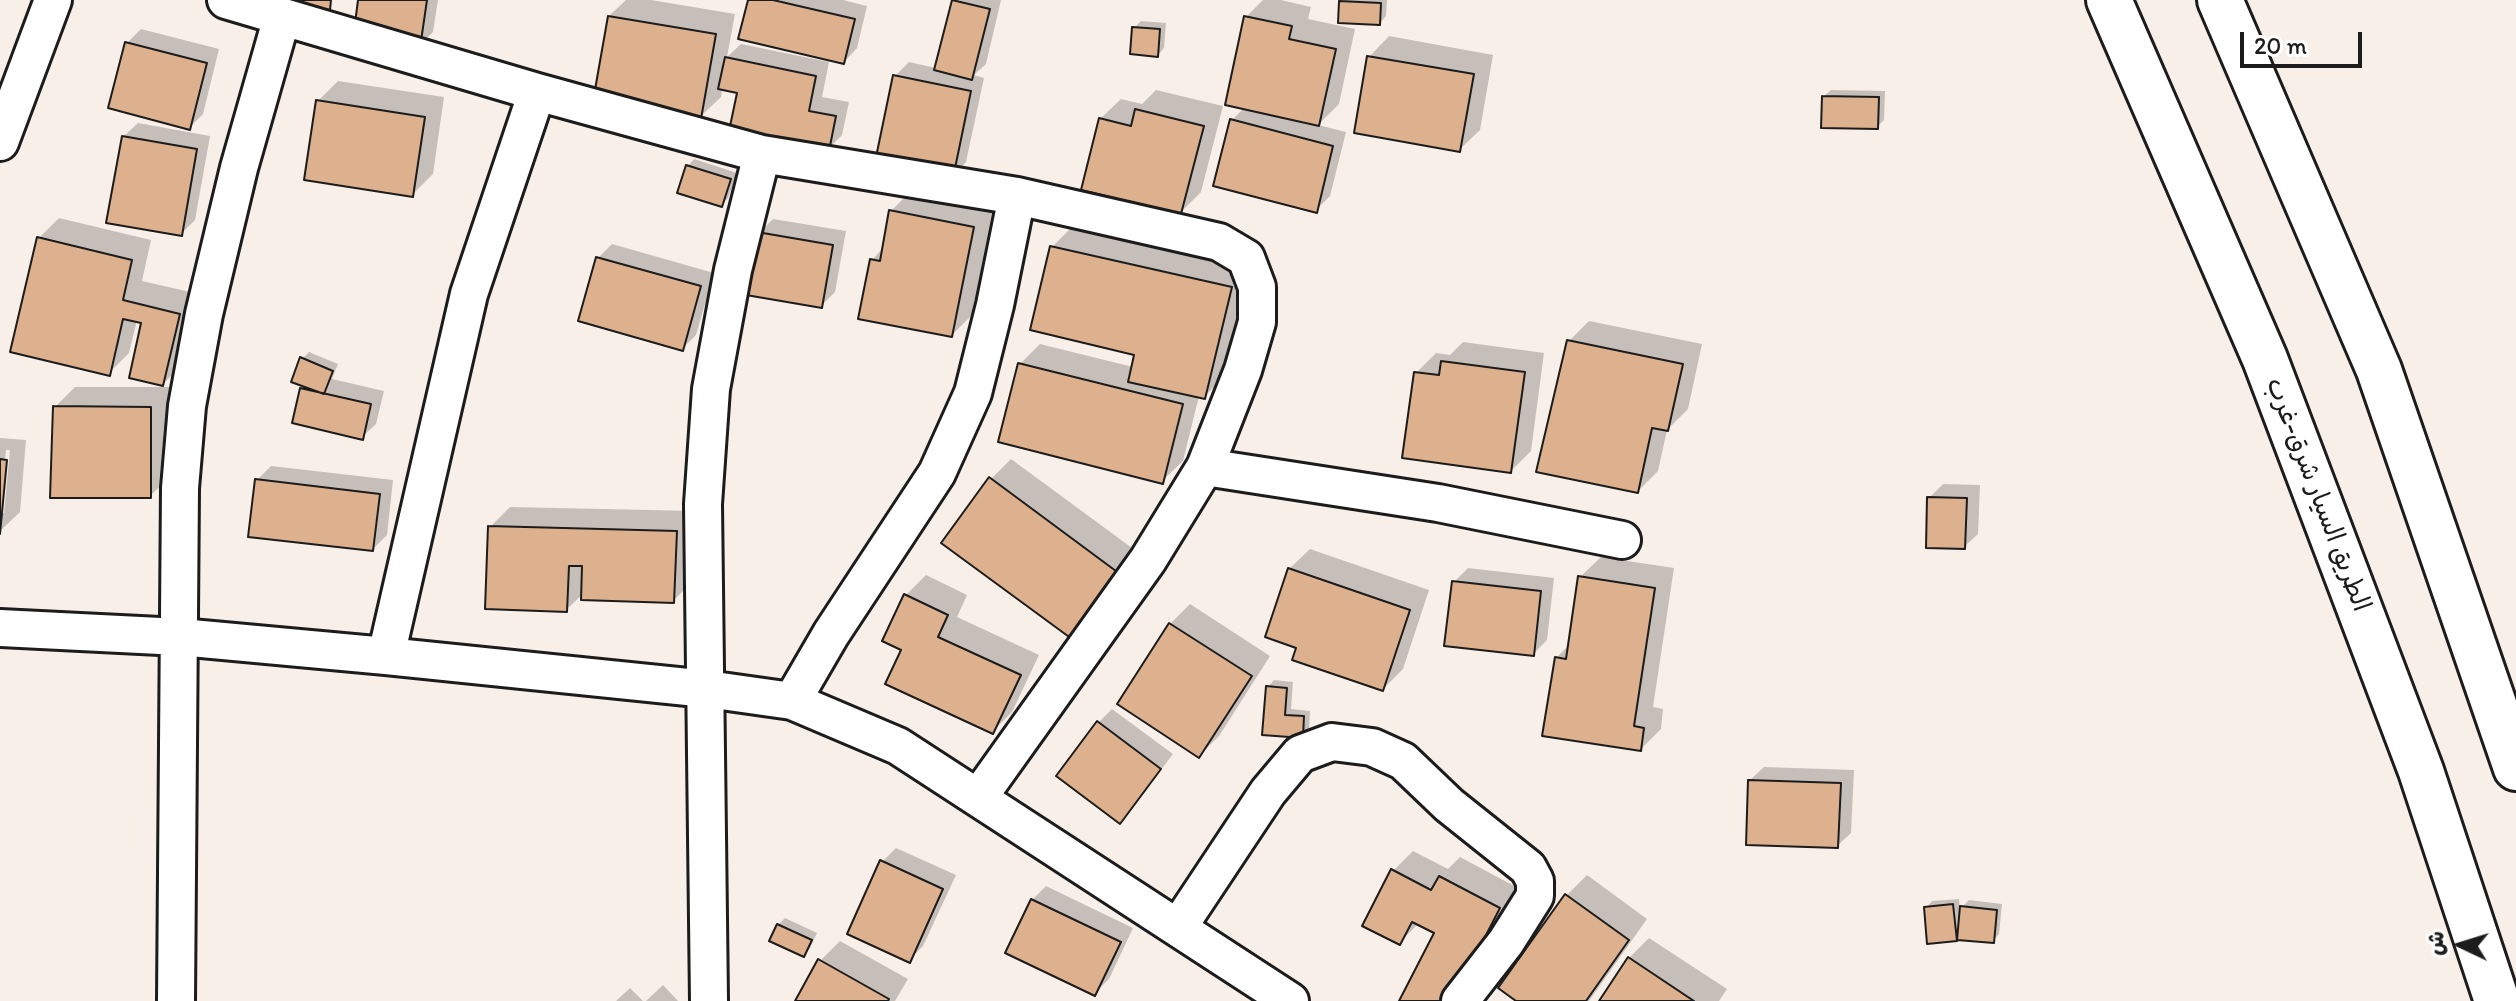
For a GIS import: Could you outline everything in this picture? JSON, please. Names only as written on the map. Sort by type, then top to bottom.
[{"type":"highway","name":"الطريق السيار شرق-غرب","points":[[2109,0],[2265,359],[2421,771],[2497,1001]]},
{"type":"highway","points":[[2220,0],[2379,370],[2516,768]]},
{"type":"street","points":[[0,142],[53,0]]},
{"type":"street","points":[[226,0],[537,92],[762,154],[1017,196],[1219,242],[1246,258],[1257,287],[1257,322],[1243,370],[1205,467],[1148,560],[978,798]]},
{"type":"street","points":[[176,1001],[180,488],[187,406],[204,314],[239,168],[282,17]]},
{"type":"street","points":[[386,656],[469,294],[537,92]]},
{"type":"street","points":[[709,1001],[703,504],[711,389],[733,270],[762,154]]},
{"type":"street","points":[[792,701],[831,634],[937,473],[973,393],[1017,196]]},
{"type":"street","points":[[1205,467],[1438,503],[1622,540]]},
{"type":"street","points":[[0,628],[180,637],[707,689],[792,701],[898,746],[1290,1001]]},
{"type":"street","points":[[1179,926],[1268,792],[1300,754],[1332,742],[1372,747],[1403,761],[1449,805],[1528,868],[1535,881],[1535,896],[1506,942],[1460,1001]]},
{"type":"building","points":[[255,0],[331,0],[330,10]]},
{"type":"building","points":[[358,0],[427,0],[420,48],[353,39]]},
{"type":"building","points":[[748,0],[773,0],[855,19],[844,64],[738,39]]},
{"type":"building","points":[[952,0],[990,9],[972,80],[934,70]]},
{"type":"building","points":[[1339,1],[1381,3],[1380,25],[1338,23]]},
{"type":"building","points":[[608,16],[716,34],[701,119],[593,101]]},
{"type":"building","points":[[1244,16],[1292,26],[1289,39],[1336,49],[1319,126],[1225,105]]},
{"type":"building","points":[[1132,27],[1160,29],[1158,57],[1130,54]]},
{"type":"building","points":[[125,42],[207,63],[190,130],[108,108]]},
{"type":"building","points":[[1367,56],[1474,74],[1460,152],[1354,133]]},
{"type":"building","points":[[725,57],[816,76],[809,111],[836,116],[829,151],[729,131],[737,93],[718,89]]},
{"type":"building","points":[[893,75],[971,91],[953,178],[875,162]]},
{"type":"building","points":[[1822,96],[1879,97],[1878,129],[1821,128]]},
{"type":"building","points":[[316,100],[425,117],[413,197],[304,180]]},
{"type":"building","points":[[1135,109],[1204,126],[1181,214],[1081,190],[1099,118],[1131,126]]},
{"type":"building","points":[[1230,119],[1333,146],[1317,213],[1213,186]]},
{"type":"building","points":[[122,136],[197,149],[182,236],[106,223]]},
{"type":"building","points":[[686,165],[731,179],[722,207],[677,193]]},
{"type":"building","points":[[889,210],[974,227],[952,337],[858,319],[870,259],[880,261]]},
{"type":"building","points":[[757,232],[833,245],[822,308],[746,295]]},
{"type":"building","points":[[37,237],[132,260],[123,300],[180,314],[163,386],[129,378],[141,323],[123,319],[110,376],[10,352]]},
{"type":"building","points":[[1050,246],[1232,287],[1205,399],[1128,382],[1134,355],[1030,330]]},
{"type":"building","points":[[596,257],[701,286],[683,351],[578,321]]},
{"type":"building","points":[[1567,340],[1683,364],[1668,431],[1652,428],[1638,493],[1536,472]]},
{"type":"building","points":[[300,357],[333,371],[324,394],[291,382]]},
{"type":"building","points":[[1441,361],[1525,372],[1511,473],[1402,458],[1414,372],[1439,375]]},
{"type":"building","points":[[1018,363],[1183,404],[1163,484],[998,442]]},
{"type":"building","points":[[300,388],[371,404],[363,440],[292,423]]},
{"type":"building","points":[[53,406],[151,407],[151,498],[50,498]]},
{"type":"building","points":[[0,459],[7,460],[0,534]]},
{"type":"building","points":[[989,477],[1124,577],[1076,642],[941,543]]},
{"type":"building","points":[[255,479],[380,494],[373,551],[248,537]]},
{"type":"building","points":[[1927,497],[1967,498],[1965,549],[1926,548]]},
{"type":"building","points":[[488,526],[677,531],[674,603],[581,600],[582,566],[569,566],[567,612],[485,609]]},
{"type":"building","points":[[1288,568],[1410,610],[1383,691],[1292,660],[1296,648],[1265,637]]},
{"type":"building","points":[[1578,576],[1655,588],[1634,726],[1644,728],[1641,751],[1542,736],[1555,657],[1566,659]]},
{"type":"building","points":[[1452,581],[1541,591],[1534,656],[1444,646]]},
{"type":"building","points":[[904,594],[948,615],[938,637],[1021,675],[993,734],[885,684],[901,650],[882,641]]},
{"type":"building","points":[[1169,623],[1252,676],[1199,758],[1117,704]]},
{"type":"building","points":[[1266,686],[1287,688],[1285,715],[1304,716],[1303,738],[1262,735]]},
{"type":"building","points":[[1097,721],[1161,769],[1120,824],[1056,776]]},
{"type":"building","points":[[1748,780],[1841,783],[1838,848],[1746,845]]},
{"type":"building","points":[[880,860],[943,889],[910,963],[847,934]]},
{"type":"building","points":[[1391,869],[1431,890],[1439,876],[1500,908],[1452,1001],[1399,1001],[1434,933],[1412,922],[1400,945],[1362,926]]},
{"type":"building","points":[[1565,894],[1629,940],[1586,1001],[1516,1001],[1498,988]]},
{"type":"building","points":[[1031,899],[1121,942],[1095,996],[1005,953]]},
{"type":"building","points":[[1953,904],[1957,941],[1927,944],[1924,907]]},
{"type":"building","points":[[1960,906],[1997,910],[1994,943],[1957,940]]},
{"type":"building","points":[[777,924],[812,940],[804,957],[769,941]]},
{"type":"building","points":[[1628,957],[1694,1001],[1599,1001]]},
{"type":"building","points":[[818,959],[889,999],[888,1001],[795,1001]]}]
